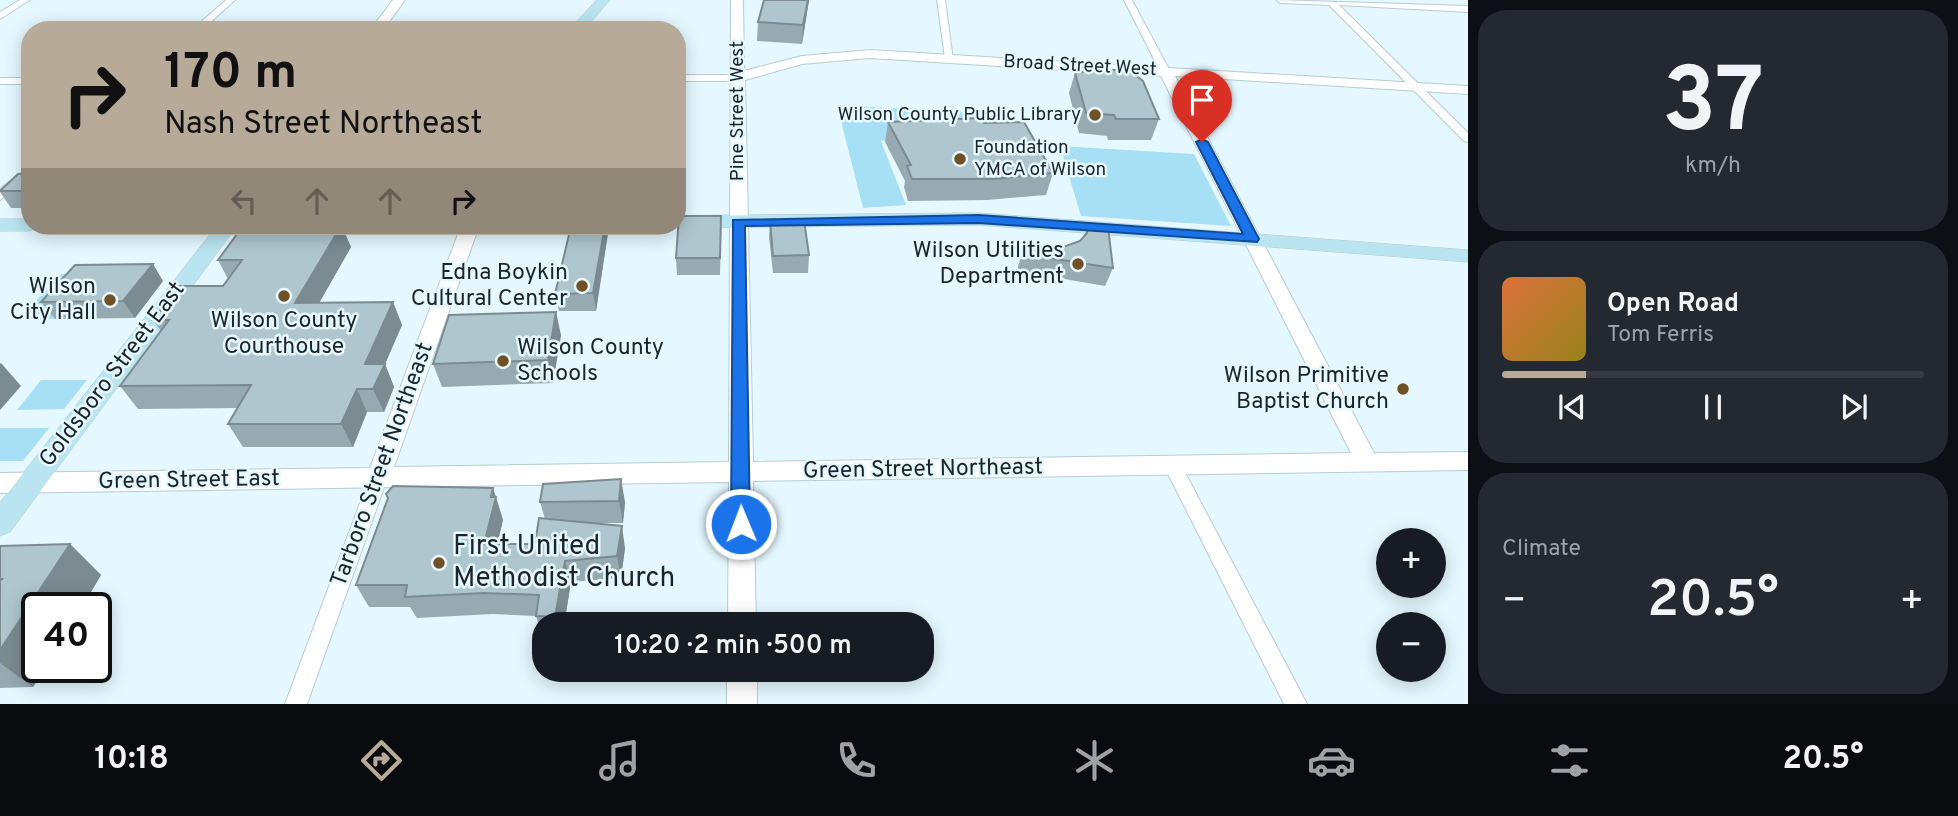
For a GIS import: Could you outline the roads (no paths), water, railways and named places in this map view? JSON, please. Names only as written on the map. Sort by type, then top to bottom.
[{"type":"main road","points":[[584,21],[604,0]]},
{"type":"main road","points":[[686,222],[979,219],[1468,256]]},
{"type":"main road","points":[[0,225],[21,225]]},
{"type":"main road","name":"Goldsboro Street East","points":[[0,524],[220,235]]},
{"type":"street","points":[[0,16],[26,0]]},
{"type":"street","points":[[206,21],[231,0]]},
{"type":"street","points":[[383,21],[399,0]]},
{"type":"street","name":"Pine Street West","points":[[737,0],[741,612]]},
{"type":"street","points":[[941,0],[950,58]]},
{"type":"street","points":[[1128,0],[1367,462]]},
{"type":"street","points":[[1280,0],[1468,9]]},
{"type":"street","points":[[1330,1],[1468,139]]},
{"type":"street","name":"Broad Street West","points":[[737,78],[786,61],[828,55],[870,54],[1468,90]]},
{"type":"street","points":[[686,78],[737,78]]},
{"type":"street","points":[[0,81],[21,81]]},
{"type":"street","points":[[0,196],[21,178]]},
{"type":"street","name":"Tarboro Street Northeast","points":[[296,704],[467,235]]},
{"type":"street","name":"Green Street Northeast","points":[[378,479],[1468,461]]},
{"type":"street","points":[[1173,466],[1296,704]]},
{"type":"street","name":"Green Street East","points":[[0,483],[378,479]]},
{"type":"street","points":[[742,682],[742,704]]},
{"type":"place","name":"Wilson County Public Library","points":[[1095,115]]},
{"type":"place","name":"Foundation YMCA of Wilson","points":[[960,159]]},
{"type":"place","name":"Wilson Utilities Department","points":[[1078,264]]},
{"type":"place","name":"Edna Boykin Cultural Center","points":[[582,286]]},
{"type":"place","name":"Wilson County Courthouse","points":[[284,296]]},
{"type":"place","name":"Wilson City Hall","points":[[110,300]]},
{"type":"place","name":"Wilson County Schools","points":[[503,361]]},
{"type":"place","name":"Wilson Primitive Baptist Church","points":[[1403,389]]},
{"type":"place","name":"First United Methodist Church","points":[[439,563]]}]
